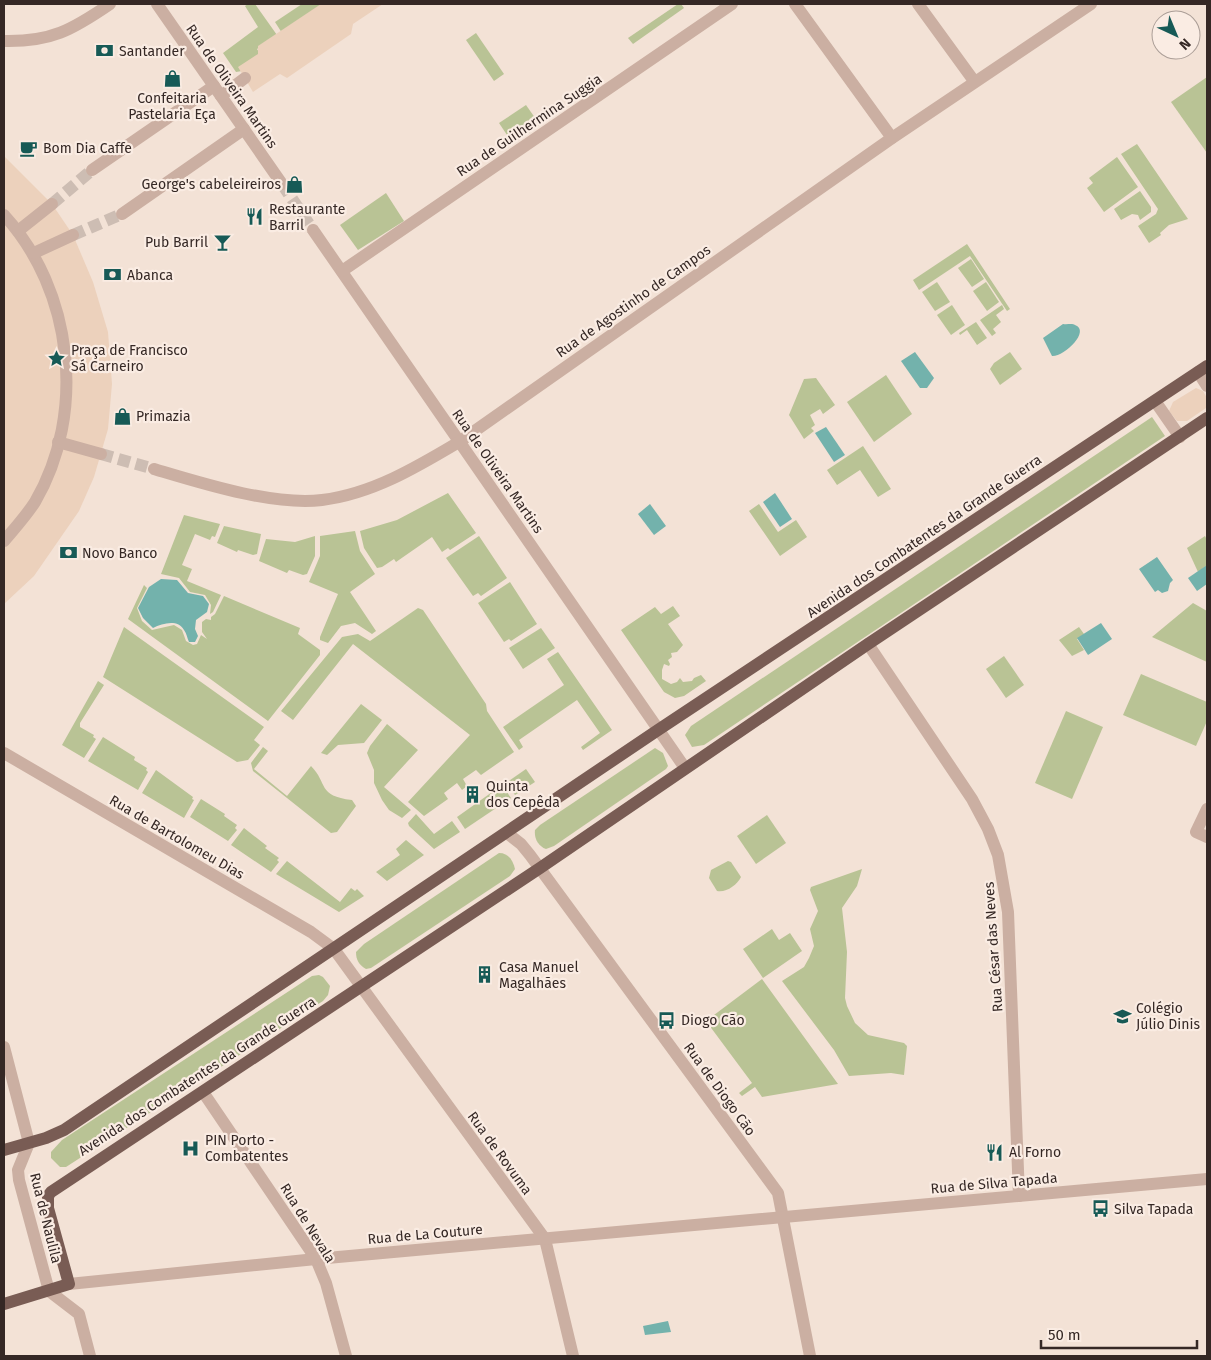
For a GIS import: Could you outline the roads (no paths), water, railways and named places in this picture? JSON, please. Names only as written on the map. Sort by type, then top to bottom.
[{"type":"main road","name":"Avenida dos Combatentes da Grande Guerra","points":[[4,1150],[30,1143],[64,1130],[334,950],[658,730],[1203,369]]},
{"type":"main road","name":"Avenida dos Combatentes da Grande Guerra","points":[[51,1192],[540,868],[868,644],[1207,418]]},
{"type":"main road","name":"Rua de Naulila","points":[[51,1192],[48,1196],[48,1208],[69,1284]]},
{"type":"main road","points":[[4,1304],[69,1284]]},
{"type":"street","points":[[4,41],[31,42],[63,33],[110,4]]},
{"type":"street","name":"Rua de Oliveira Martins","points":[[157,4],[282,184]]},
{"type":"street","name":"Rua de Guilhermina Suggia","points":[[342,271],[732,4]]},
{"type":"street","points":[[795,4],[892,138]]},
{"type":"street","points":[[918,4],[974,81]]},
{"type":"street","name":"Rua de Agostinho de Campos","points":[[154,469],[220,489],[287,499],[321,500],[355,494],[414,469],[459,442],[974,81],[1091,4]]},
{"type":"street","points":[[92,170],[217,91],[245,78]]},
{"type":"street","points":[[122,214],[244,129]]},
{"type":"street","points":[[18,231],[52,204]]},
{"type":"street","points":[[4,215],[34,253],[64,336],[67,396],[58,442],[50,470],[35,502],[4,541]]},
{"type":"street","name":"Rua de Oliveira Martins","points":[[313,230],[658,730]]},
{"type":"street","points":[[34,253],[73,235]]},
{"type":"street","points":[[1203,369],[1207,386]]},
{"type":"street","points":[[1155,401],[1180,437]]},
{"type":"street","points":[[58,442],[101,454]]},
{"type":"street","name":"Rua César das Neves","points":[[868,644],[972,799],[998,855],[1008,912],[1019,1196]]},
{"type":"street","points":[[658,730],[685,768]]},
{"type":"street","name":"Rua de Bartolomeu Dias","points":[[4,753],[311,932],[334,950]]},
{"type":"street","points":[[1207,809],[1196,832],[1207,837]]},
{"type":"street","points":[[507,833],[521,844],[540,868]]},
{"type":"street","name":"Rua de Diogo Cão","points":[[540,868],[778,1193],[810,1356]]},
{"type":"street","points":[[334,950],[360,986]]},
{"type":"street","name":"Rua de Rovuma","points":[[360,986],[545,1239],[573,1356]]},
{"type":"street","points":[[4,1047],[30,1143]]},
{"type":"street","name":"Rua de Nevala","points":[[203,1092],[316,1259],[326,1283],[346,1356]]},
{"type":"street","name":"Rua de Naulila","points":[[30,1143],[18,1170],[19,1180],[49,1291]]},
{"type":"street","name":"Rua de Silva Tapada","points":[[784,1217],[1207,1179]]},
{"type":"street","name":"Rua de La Couture","points":[[69,1284],[316,1259],[784,1217]]},
{"type":"street","points":[[49,1291],[79,1314],[90,1356]]},
{"type":"water","points":[[1063,324],[1075,325],[1079,328],[1080,333],[1069,348],[1052,356],[1043,338]]},
{"type":"water","points":[[915,352],[934,378],[927,388],[920,388],[901,361]]},
{"type":"water","points":[[826,427],[845,455],[834,462],[815,433]]},
{"type":"water","points":[[775,493],[792,519],[780,527],[763,502]]},
{"type":"water","points":[[650,504],[666,526],[654,535],[638,514]]},
{"type":"water","points":[[1157,557],[1173,580],[1168,591],[1162,593],[1158,590],[1155,592],[1139,569]]},
{"type":"water","points":[[1207,565],[1207,584],[1197,591],[1188,578]]},
{"type":"water","points":[[161,579],[177,580],[188,593],[203,596],[209,604],[207,612],[196,620],[195,629],[198,636],[195,642],[189,642],[185,632],[178,624],[166,624],[153,628],[143,618],[138,608],[149,587]]},
{"type":"water","points":[[1101,623],[1112,639],[1088,655],[1077,638]]},
{"type":"water","points":[[668,1321],[671,1332],[645,1335],[643,1326]]},
{"type":"tunnel","points":[[52,204],[92,170]]},
{"type":"tunnel","points":[[282,184],[313,230]]},
{"type":"tunnel","points":[[73,235],[122,214]]},
{"type":"tunnel","points":[[101,454],[154,469]]},
{"type":"place","name":"Santander","points":[[105,51]]},
{"type":"place","name":"Confeitaria Pastelaria Eça","points":[[172,78]]},
{"type":"place","name":"Bom Dia Caffe","points":[[29,148]]},
{"type":"place","name":"George's cabeleireiros","points":[[295,184]]},
{"type":"place","name":"Restaurante Barril","points":[[255,217]]},
{"type":"place","name":"Pub Barril","points":[[222,242]]},
{"type":"place","name":"Abanca","points":[[113,275]]},
{"type":"place","name":"Praça de Francisco Sá Carneiro","points":[[57,358]]},
{"type":"place","name":"Primazia","points":[[122,416]]},
{"type":"place","name":"Novo Banco","points":[[68,553]]},
{"type":"place","name":"Quinta dos Cepêda","points":[[472,794]]},
{"type":"place","name":"Casa Manuel Magalhães","points":[[485,975]]},
{"type":"place","name":"Colégio Júlio Dinis","points":[[1122,1016]]},
{"type":"place","name":"Diogo Cão","points":[[667,1020]]},
{"type":"place","name":"PIN Porto - Combatentes","points":[[191,1148]]},
{"type":"place","name":"Al Forno","points":[[995,1152]]},
{"type":"place","name":"Silva Tapada","points":[[1100,1209]]}]
